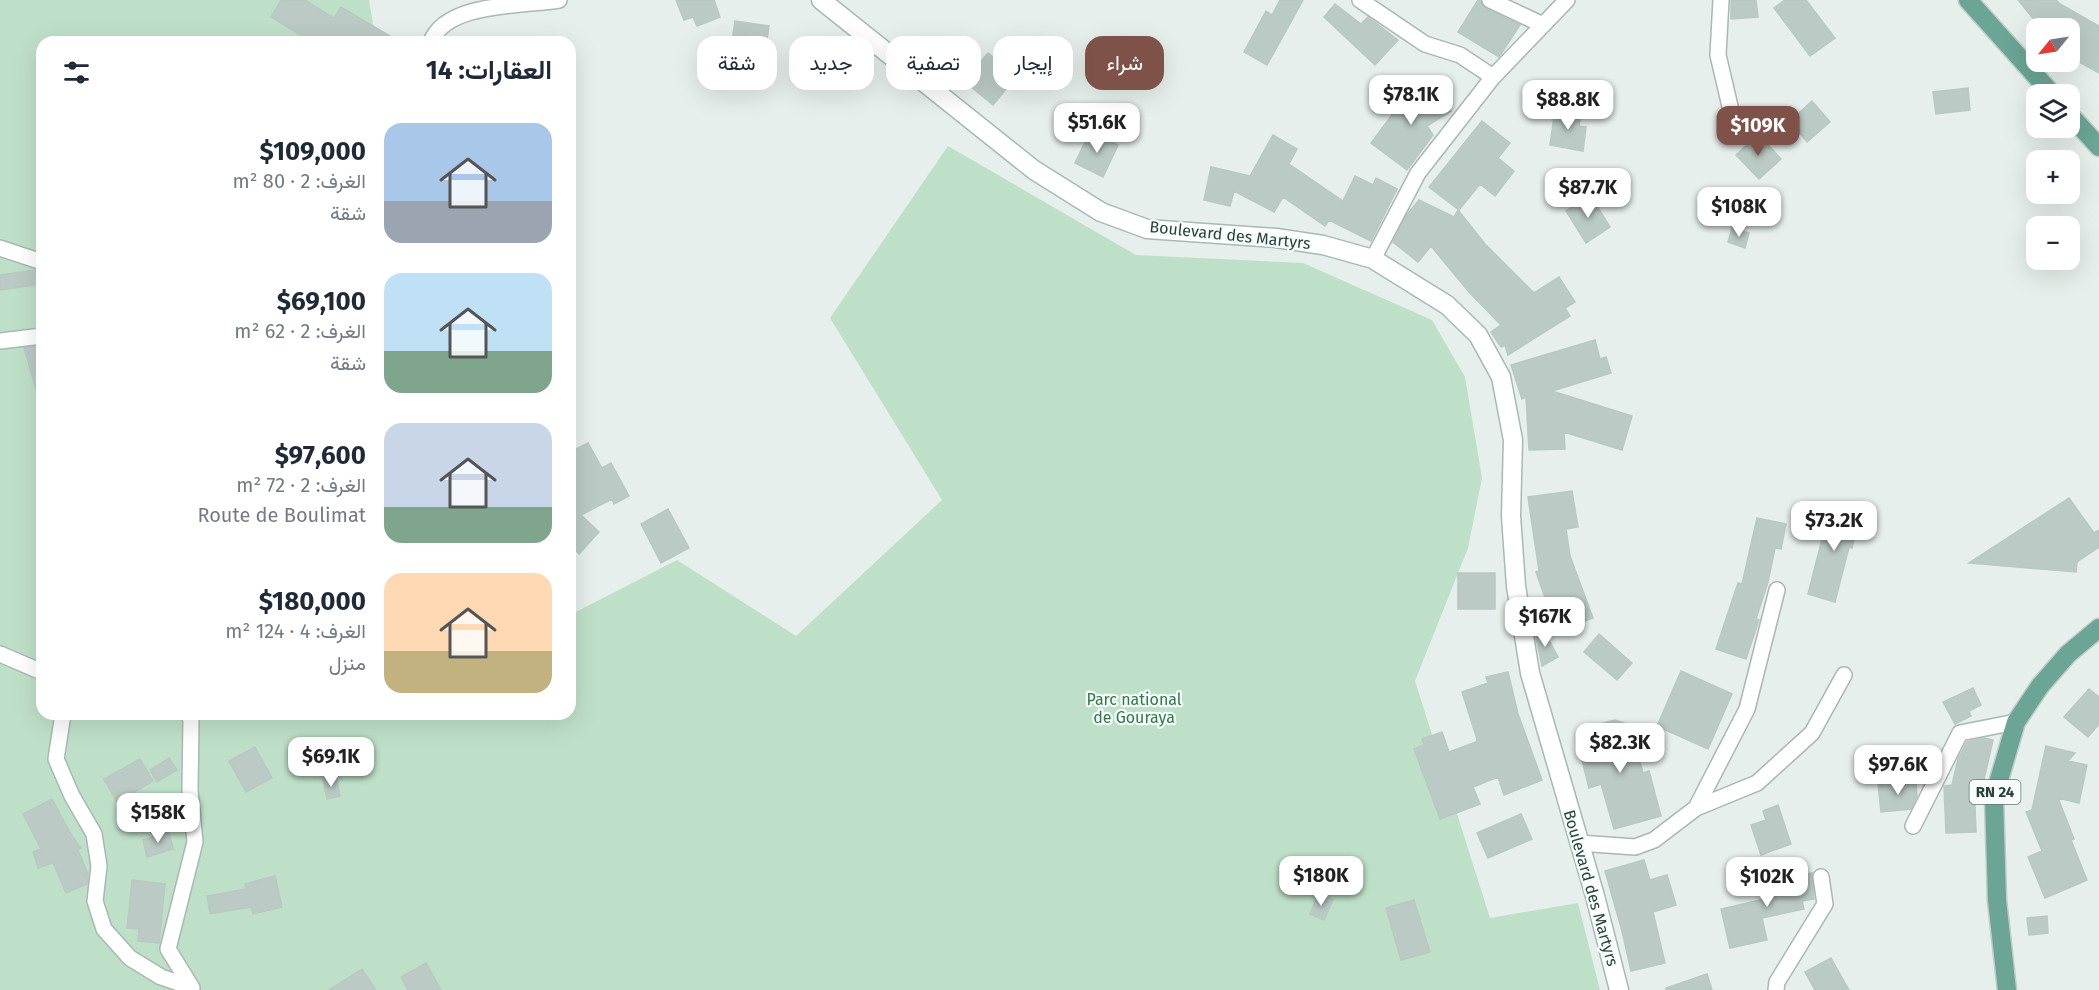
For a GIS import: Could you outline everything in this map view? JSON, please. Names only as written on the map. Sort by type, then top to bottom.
[{"type":"main road","name":"Boulevard des Martyrs","points":[[821,0],[1034,170],[1101,212],[1147,228],[1276,238],[1323,245],[1371,259],[1447,305],[1478,335],[1501,377],[1513,440],[1511,516],[1519,607],[1530,673],[1619,990]]},
{"type":"main road","points":[[1970,1],[2043,84]]},
{"type":"main road","points":[[2080,126],[2099,147]]},
{"type":"main road","name":"RN 24","points":[[2007,990],[1997,900],[1994,797],[2016,722],[2040,686],[2068,654],[2099,628]]},
{"type":"street","points":[[433,36],[435,32],[468,11],[559,0]]},
{"type":"street","points":[[1360,0],[1425,44],[1460,55],[1493,77]]},
{"type":"street","points":[[1490,0],[1543,25]]},
{"type":"street","points":[[1371,259],[1419,173],[1493,77],[1567,0]]},
{"type":"street","points":[[1721,0],[1718,55],[1732,115]]},
{"type":"street","points":[[0,248],[36,260]]},
{"type":"street","points":[[0,341],[36,337]]},
{"type":"street","points":[[1696,808],[1747,709],[1777,590]]},
{"type":"street","points":[[0,654],[36,669]]},
{"type":"street","points":[[1579,843],[1635,847],[1654,840],[1696,808],[1757,783],[1812,733],[1844,675]]},
{"type":"street","points":[[62,720],[56,759],[72,796],[94,834],[99,866],[95,901],[104,928],[130,958],[161,978],[192,988]]},
{"type":"street","points":[[191,720],[190,790],[195,842],[168,949],[192,988]]},
{"type":"street","points":[[1913,826],[1960,733],[2016,722]]},
{"type":"street","points":[[1776,990],[1777,982],[1825,904],[1821,877]]},
{"type":"green space","name":"Parc national de Gouraya","points":[[0,0],[369,0],[375,36],[36,36],[36,720],[576,720],[576,612],[677,560],[796,636],[942,500],[830,318],[948,146],[1136,255],[1303,263],[1432,320],[1465,377],[1482,478],[1468,548],[1415,681],[1490,918],[1578,903],[1600,990],[0,990]]},
{"type":"building","points":[[281,0],[305,0],[334,18],[341,7],[390,36],[302,36],[271,17]]},
{"type":"building","points":[[676,0],[714,0],[720,17],[697,26],[693,17],[684,20]]},
{"type":"building","points":[[1280,0],[1303,0],[1267,65],[1244,52],[1266,11],[1272,15]]},
{"type":"building","points":[[1478,0],[1486,9],[1520,25],[1499,57],[1458,32]]},
{"type":"building","points":[[1731,0],[1756,0],[1758,17],[1731,19]]},
{"type":"building","points":[[1785,0],[1806,0],[1835,38],[1810,56],[1774,8]]},
{"type":"building","points":[[2018,0],[2056,0],[2099,26],[2099,73],[2080,63],[2080,18],[2033,18]]},
{"type":"building","points":[[1335,4],[1361,24],[1368,17],[1398,40],[1375,65],[1324,17]]},
{"type":"building","points":[[735,21],[769,26],[768,36],[733,36]]},
{"type":"building","points":[[988,53],[993,57],[993,90],[1005,90],[993,105],[975,90],[981,90],[981,61]]},
{"type":"building","points":[[1433,83],[1451,111],[1427,126],[1433,135],[1407,170],[1371,143],[1400,104]]},
{"type":"building","points":[[1968,88],[1970,110],[1936,114],[1933,92]]},
{"type":"building","points":[[1812,101],[1830,122],[1807,142],[1790,121]]},
{"type":"building","points":[[1555,110],[1581,114],[1579,126],[1586,127],[1583,151],[1550,145]]},
{"type":"building","points":[[1482,121],[1510,143],[1498,158],[1514,171],[1495,196],[1480,184],[1459,210],[1429,187]]},
{"type":"building","points":[[1090,132],[1118,145],[1103,177],[1075,163]]},
{"type":"building","points":[[1758,134],[1781,159],[1759,179],[1736,155]]},
{"type":"building","points":[[1273,135],[1297,149],[1289,164],[1343,201],[1355,176],[1373,185],[1376,178],[1397,189],[1371,241],[1329,220],[1325,226],[1283,197],[1274,212],[1234,191],[1230,206],[1204,200],[1211,167],[1250,176]]},
{"type":"building","points":[[1590,195],[1610,227],[1586,243],[1566,211]]},
{"type":"building","points":[[1419,200],[1454,217],[1458,210],[1485,244],[1534,293],[1559,277],[1575,302],[1565,308],[1570,316],[1508,355],[1505,345],[1501,347],[1491,332],[1501,325],[1469,292],[1431,246],[1418,262],[1393,242],[1406,216]]},
{"type":"building","points":[[1732,228],[1749,233],[1745,248],[1728,242]]},
{"type":"building","points":[[35,270],[36,285],[0,290],[0,275]]},
{"type":"building","points":[[1595,340],[1600,359],[1606,357],[1611,373],[1552,391],[1632,416],[1622,450],[1564,432],[1565,449],[1529,450],[1526,397],[1522,399],[1511,365]]},
{"type":"building","points":[[36,347],[36,389],[24,348]]},
{"type":"building","points":[[588,443],[602,468],[611,463],[629,496],[614,504],[612,499],[581,515],[599,532],[579,554],[576,551],[576,449]]},
{"type":"building","points":[[1572,491],[1578,527],[1566,529],[1570,556],[1593,618],[1557,631],[1536,572],[1539,571],[1528,497]]},
{"type":"building","points":[[2069,498],[2094,533],[2099,530],[2099,547],[2077,562],[2076,572],[1969,563]]},
{"type":"building","points":[[1831,504],[1860,510],[1852,548],[1849,547],[1835,602],[1808,594]]},
{"type":"building","points":[[668,509],[689,548],[661,563],[641,524]]},
{"type":"building","points":[[1757,518],[1786,524],[1781,549],[1775,548],[1768,582],[1756,619],[1759,620],[1746,659],[1716,649],[1738,583],[1742,584]]},
{"type":"building","points":[[1458,573],[1495,573],[1495,609],[1458,609]]},
{"type":"building","points":[[1543,629],[1558,657],[1542,666],[1535,633]]},
{"type":"building","points":[[1599,634],[1632,663],[1617,680],[1584,652]]},
{"type":"building","points":[[1681,671],[1732,694],[1708,749],[1657,726]]},
{"type":"building","points":[[1508,672],[1518,714],[1542,780],[1504,795],[1498,777],[1473,787],[1480,804],[1440,819],[1414,749],[1424,745],[1422,739],[1442,732],[1449,752],[1476,742],[1462,692],[1488,683],[1486,677]]},
{"type":"building","points":[[1973,688],[1981,705],[1969,711],[1971,716],[1955,724],[1943,702]]},
{"type":"building","points":[[2089,689],[2099,697],[2099,724],[2088,737],[2064,717]]},
{"type":"building","points":[[1615,720],[1630,725],[1643,773],[1649,771],[1661,816],[1614,829],[1601,784],[1589,788],[1580,752],[1593,744],[1588,727]]},
{"type":"building","points":[[1984,738],[1993,740],[1983,784],[1974,782],[1976,832],[1946,833],[1944,786],[1952,785],[1958,759],[1967,742]]},
{"type":"building","points":[[2046,746],[2075,753],[2068,761],[2087,765],[2079,803],[2058,798],[2087,880],[2045,898],[2028,857],[2042,851],[2026,812],[2032,810]]},
{"type":"building","points":[[255,747],[272,778],[246,792],[229,761]]},
{"type":"building","points":[[169,758],[177,770],[157,782],[150,770]]},
{"type":"building","points":[[140,759],[153,781],[117,802],[104,779]]},
{"type":"building","points":[[336,777],[340,796],[327,799],[323,779]]},
{"type":"building","points":[[1916,780],[1917,796],[1911,809],[1881,812],[1878,784]]},
{"type":"building","points":[[52,799],[81,848],[78,850],[88,874],[85,875],[88,876],[87,884],[66,893],[53,863],[38,868],[33,852],[41,849],[23,814]]},
{"type":"building","points":[[1778,805],[1791,844],[1761,855],[1751,825],[1766,820],[1763,811]]},
{"type":"building","points":[[1521,814],[1532,839],[1488,858],[1477,833]]},
{"type":"building","points":[[169,832],[173,849],[147,857],[143,840]]},
{"type":"building","points":[[1644,860],[1650,880],[1667,875],[1676,905],[1653,912],[1665,963],[1631,971],[1605,871]]},
{"type":"building","points":[[1788,873],[1789,878],[1812,873],[1814,899],[1802,901],[1804,909],[1762,918],[1767,940],[1730,948],[1721,909],[1769,898],[1765,878]]},
{"type":"building","points":[[275,876],[282,907],[253,914],[251,907],[210,914],[207,896],[246,889],[245,884]]},
{"type":"building","points":[[132,880],[165,884],[159,943],[138,941],[139,929],[127,928]]},
{"type":"building","points":[[1318,894],[1333,900],[1324,920],[1310,914]]},
{"type":"building","points":[[1414,900],[1430,952],[1401,960],[1386,908]]},
{"type":"building","points":[[2047,916],[2048,933],[2029,935],[2027,918]]},
{"type":"building","points":[[1831,958],[1849,990],[1815,990],[1805,972]]},
{"type":"building","points":[[426,963],[441,990],[408,990],[401,977]]},
{"type":"building","points":[[362,969],[376,990],[329,990]]},
{"type":"building","points":[[1707,974],[1712,990],[1666,990],[1666,988]]}]
